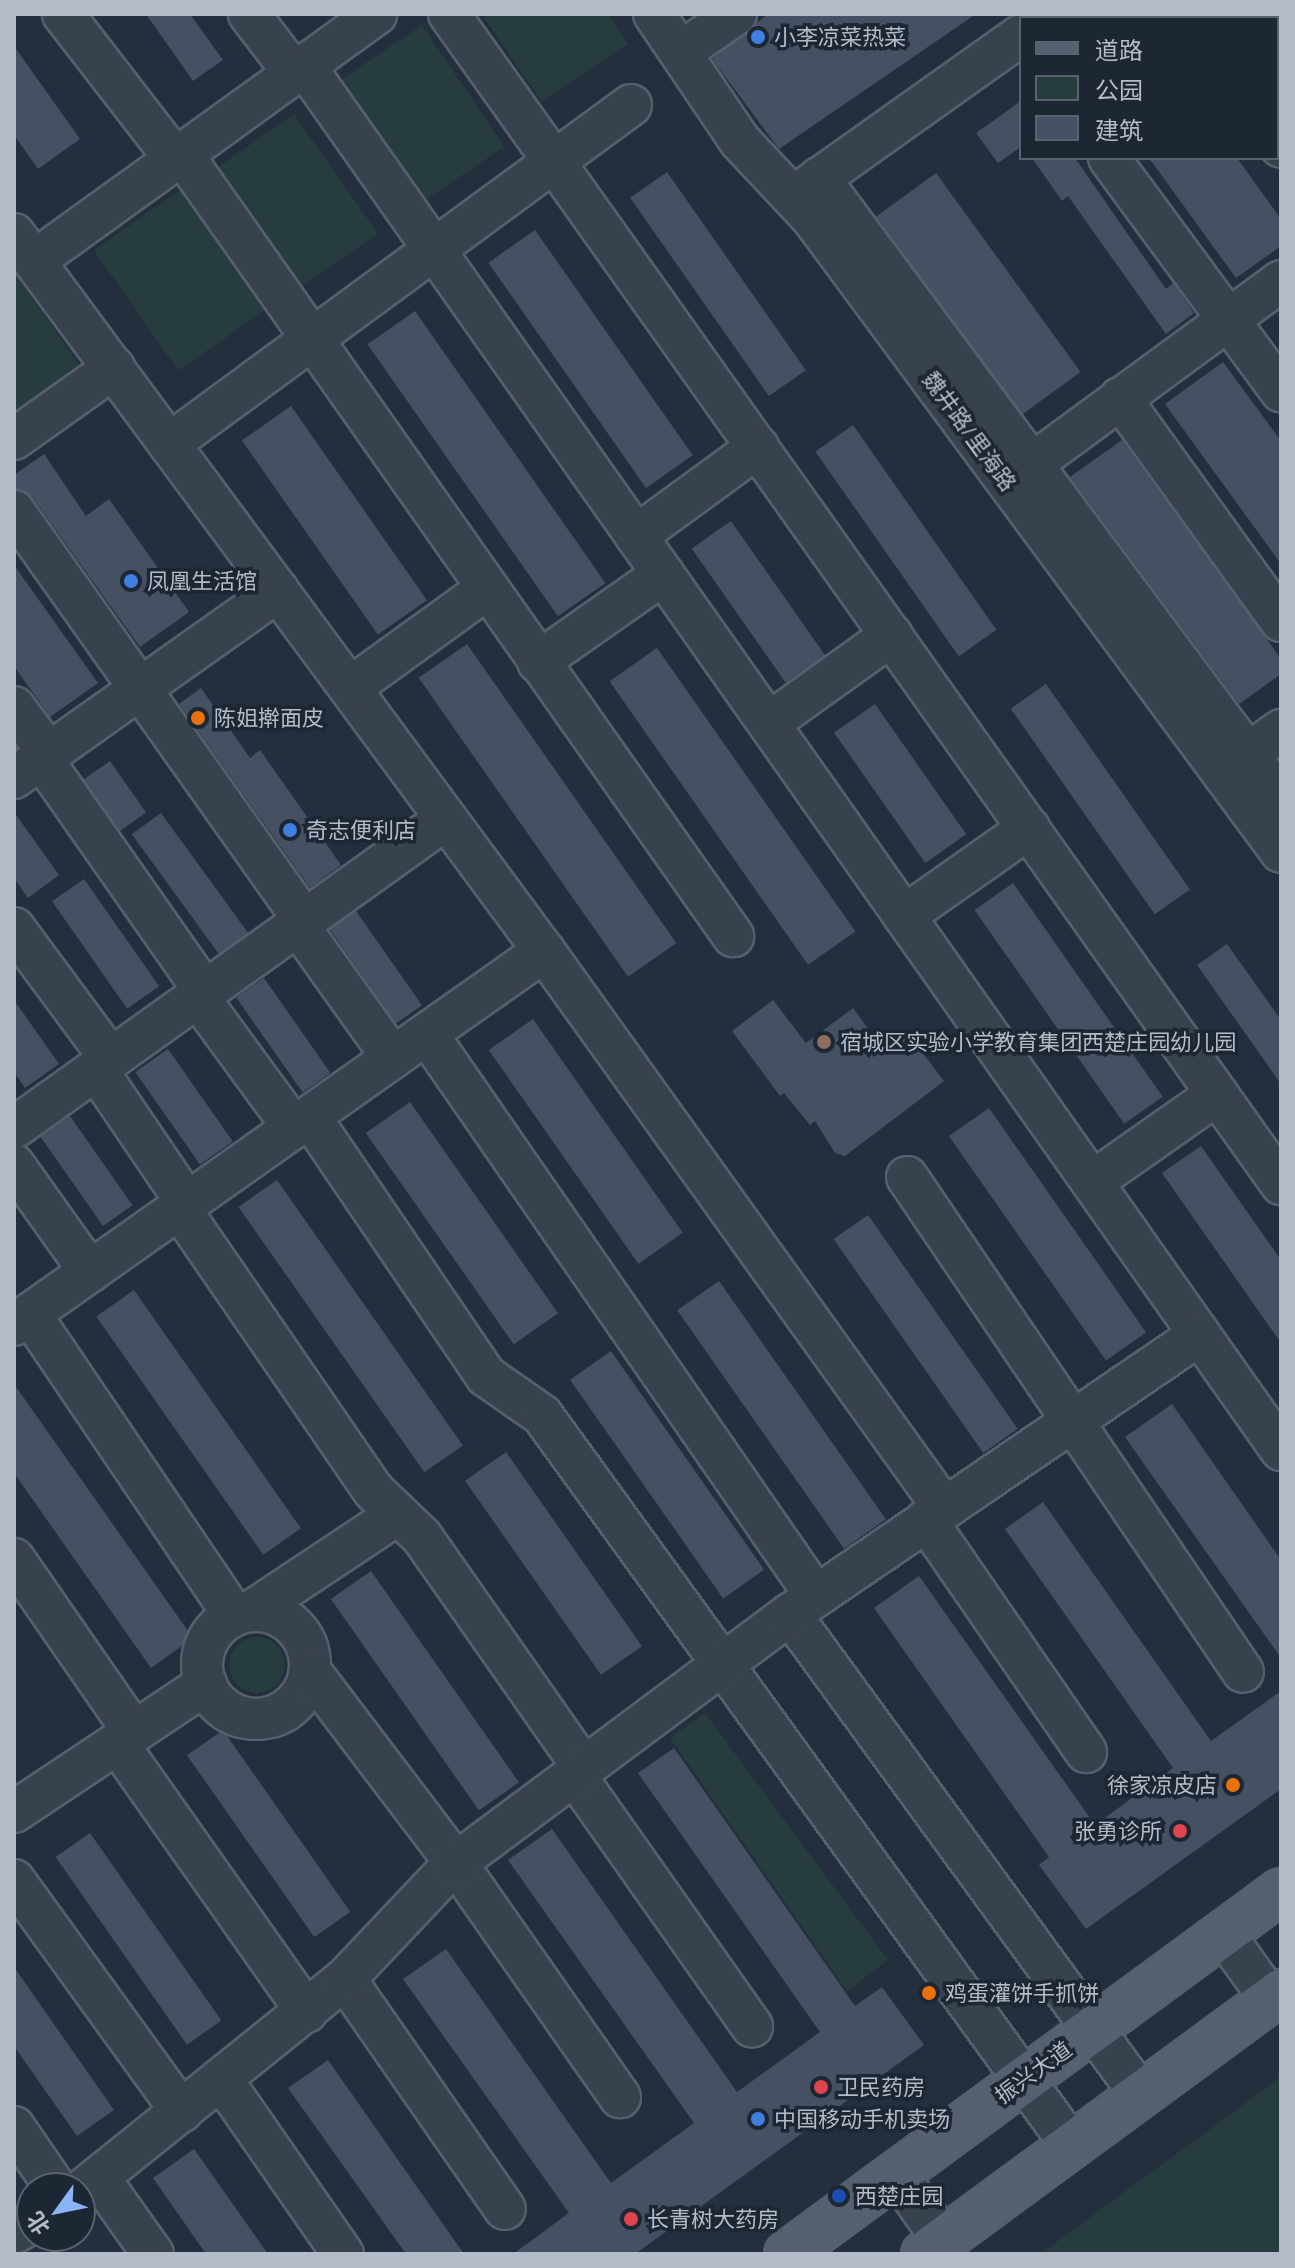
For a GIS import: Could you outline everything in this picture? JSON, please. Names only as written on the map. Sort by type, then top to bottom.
[{"type":"main road","name":"振兴大道","points":[[787,2254],[1281,1891]]},
{"type":"main road","points":[[934,2247],[1276,1996]]},
{"type":"street","points":[[63,14],[178,156],[733,936]]},
{"type":"street","points":[[249,14],[299,69],[435,251],[1200,1334],[1274,1427]]},
{"type":"street","points":[[376,14],[178,156],[24,248],[544,951],[935,1514],[1086,1752]]},
{"type":"street","points":[[449,14],[1281,1184]]},
{"type":"street","name":"魏井路/里海路","points":[[654,14],[740,141],[806,188],[1281,852]]},
{"type":"street","points":[[681,52],[736,14]]},
{"type":"street","points":[[1019,37],[806,188],[1032,464],[1281,799]]},
{"type":"street","points":[[169,444],[631,105]]},
{"type":"street","points":[[1110,160],[1281,391]]},
{"type":"street","points":[[1032,464],[1281,281]]},
{"type":"street","points":[[14,439],[114,368]]},
{"type":"street","points":[[1120,398],[1281,621]]},
{"type":"street","points":[[636,536],[758,447]]},
{"type":"street","points":[[14,511],[393,1058]]},
{"type":"street","points":[[538,662],[663,574]]},
{"type":"street","points":[[350,688],[487,589]]},
{"type":"street","points":[[35,764],[278,591]]},
{"type":"street","points":[[769,723],[892,635]]},
{"type":"street","points":[[14,707],[35,764],[201,994],[302,1122],[486,1376],[542,1415],[720,1665],[1072,2146]]},
{"type":"street","points":[[1248,754],[1281,730]]},
{"type":"street","points":[[15,1124],[446,819]]},
{"type":"street","points":[[904,916],[1029,828]]},
{"type":"street","points":[[14,928],[103,1064],[184,1206],[374,1491],[422,1537],[752,2026]]},
{"type":"street","points":[[398,1514],[243,1613],[208,1640],[202,1657],[206,1684],[221,1707],[237,1716],[273,1717],[301,1697],[310,1671],[307,1646],[286,1619],[243,1613],[22,1320],[544,951]]},
{"type":"street","points":[[427,1034],[803,1605],[1141,2095]]},
{"type":"street","points":[[1092,1182],[1217,1094]]},
{"type":"street","points":[[14,1165],[90,1272]]},
{"type":"street","points":[[907,1177],[1243,1672]]},
{"type":"street","points":[[96,2180],[345,1979],[456,1863],[803,1605],[1200,1334]]},
{"type":"street","points":[[14,1559],[126,1738],[307,2012]]},
{"type":"street","points":[[310,1671],[456,1863],[620,2097]]},
{"type":"street","points":[[14,1812],[206,1684]]},
{"type":"street","points":[[14,1880],[182,2112]]},
{"type":"street","points":[[1223,1933],[1276,1996]]},
{"type":"street","points":[[345,1979],[505,2209]]},
{"type":"street","points":[[222,2080],[343,2254]]},
{"type":"street","points":[[14,2127],[45,2172]]},
{"type":"street","points":[[896,2173],[934,2247]]},
{"type":"street","points":[[96,2193],[153,2254]]},
{"type":"green space","points":[[490,14],[608,14],[628,44],[542,102],[484,18]]},
{"type":"green space","points":[[422,25],[504,147],[417,206],[335,84]]},
{"type":"green space","points":[[294,114],[378,234],[293,293],[209,174]]},
{"type":"green space","points":[[180,190],[264,310],[178,371],[94,250]]},
{"type":"green space","points":[[14,272],[80,366],[14,412]]},
{"type":"green space","points":[[257,1637],[277,1645],[285,1665],[277,1685],[257,1693],[237,1685],[229,1665],[237,1645]]},
{"type":"green space","points":[[705,1713],[888,1960],[847,1991],[670,1738]]},
{"type":"green space","points":[[1281,2077],[1281,2254],[1040,2254]]},
{"type":"building","points":[[146,14],[190,14],[223,60],[193,81]]},
{"type":"building","points":[[768,14],[976,14],[779,149],[712,59]]},
{"type":"building","points":[[14,46],[80,139],[38,169],[14,135]]},
{"type":"building","points":[[1019,102],[1019,148],[998,163],[976,133]]},
{"type":"building","points":[[1033,160],[1076,160],[1166,289],[1173,283],[1194,313],[1166,334],[1068,196],[1062,201]]},
{"type":"building","points":[[1150,160],[1238,160],[1281,219],[1281,246],[1236,278]]},
{"type":"building","points":[[667,172],[806,370],[769,396],[630,198]]},
{"type":"building","points":[[936,173],[1081,372],[1021,416],[876,216]]},
{"type":"building","points":[[535,230],[693,455],[646,488],[488,263]]},
{"type":"building","points":[[415,311],[605,583],[558,616],[367,344]]},
{"type":"building","points":[[1223,362],[1281,441],[1281,564],[1165,404]]},
{"type":"building","points":[[291,406],[427,600],[378,635],[242,440]]},
{"type":"building","points":[[853,425],[996,630],[959,656],[815,451]]},
{"type":"building","points":[[1122,440],[1281,659],[1281,674],[1239,704],[1070,477]]},
{"type":"building","points":[[44,454],[86,516],[109,499],[189,612],[140,647],[33,498],[14,488],[14,475]]},
{"type":"building","points":[[731,521],[825,655],[786,683],[692,549]]},
{"type":"building","points":[[14,565],[98,683],[50,717],[14,666]]},
{"type":"building","points":[[467,644],[676,943],[628,977],[419,678]]},
{"type":"building","points":[[657,648],[855,931],[808,965],[609,681]]},
{"type":"building","points":[[1046,684],[1190,890],[1155,914],[1011,709]]},
{"type":"building","points":[[201,688],[250,758],[260,750],[341,865],[310,888],[179,704]]},
{"type":"building","points":[[875,704],[966,834],[925,863],[834,733]]},
{"type":"building","points":[[110,761],[146,813],[120,831],[84,779]]},
{"type":"building","points":[[14,812],[59,875],[28,898],[14,878]]},
{"type":"building","points":[[161,813],[248,933],[219,954],[132,834]]},
{"type":"building","points":[[84,879],[159,986],[127,1009],[52,901]]},
{"type":"building","points":[[1013,883],[1163,1097],[1124,1124],[974,910]]},
{"type":"building","points":[[356,911],[422,1005],[396,1024],[330,929]]},
{"type":"building","points":[[1227,944],[1281,1020],[1281,1084],[1197,965]]},
{"type":"building","points":[[264,978],[331,1073],[303,1093],[236,998]]},
{"type":"building","points":[[14,1000],[59,1064],[25,1088],[14,1072]]},
{"type":"building","points":[[773,1000],[806,1043],[853,1008],[884,1050],[907,1032],[944,1081],[845,1156],[835,1153],[815,1121],[810,1125],[784,1093],[780,1096],[732,1031]]},
{"type":"building","points":[[533,1019],[683,1233],[638,1264],[489,1050]]},
{"type":"building","points":[[168,1049],[233,1142],[200,1165],[135,1072]]},
{"type":"building","points":[[410,1102],[558,1313],[514,1344],[366,1133]]},
{"type":"building","points":[[989,1108],[1146,1332],[1106,1361],[949,1136]]},
{"type":"building","points":[[70,1116],[133,1205],[103,1226],[41,1137]]},
{"type":"building","points":[[1201,1146],[1281,1260],[1281,1343],[1162,1173]]},
{"type":"building","points":[[277,1180],[463,1445],[424,1472],[238,1207]]},
{"type":"building","points":[[868,1215],[1018,1429],[983,1453],[834,1239]]},
{"type":"building","points":[[719,1281],[886,1519],[844,1549],[677,1310]]},
{"type":"building","points":[[134,1290],[301,1528],[263,1555],[96,1316]]},
{"type":"building","points":[[611,1351],[764,1570],[723,1598],[570,1380]]},
{"type":"building","points":[[14,1384],[193,1638],[151,1668],[14,1473]]},
{"type":"building","points":[[1172,1404],[1281,1560],[1281,1658],[1125,1437]]},
{"type":"building","points":[[506,1452],[642,1646],[601,1675],[465,1481]]},
{"type":"building","points":[[1043,1502],[1211,1741],[1281,1691],[1281,1789],[1086,1929],[1039,1865],[1049,1857],[874,1608],[919,1576],[1095,1825],[1173,1768],[1005,1529]]},
{"type":"building","points":[[371,1571],[519,1782],[479,1810],[331,1599]]},
{"type":"building","points":[[223,1730],[350,1912],[314,1937],[187,1755]]},
{"type":"building","points":[[674,1748],[855,2006],[882,1987],[924,2045],[635,2254],[513,2254],[569,2213],[403,1979],[446,1949],[611,2183],[694,2123],[508,1860],[552,1829],[737,2092],[820,2032],[638,1773]]},
{"type":"building","points":[[90,1833],[221,2021],[187,2045],[56,1857]]},
{"type":"building","points":[[14,1967],[114,2110],[77,2136],[14,2046]]},
{"type":"building","points":[[328,2060],[464,2254],[406,2254],[288,2088]]},
{"type":"building","points":[[194,2149],[268,2254],[206,2254],[153,2178]]},
{"type":"place","name":"小李凉菜热菜","points":[[758,37]]},
{"type":"place","name":"凤凰生活馆","points":[[131,581]]},
{"type":"place","name":"陈姐擀面皮","points":[[198,718]]},
{"type":"place","name":"奇志便利店","points":[[290,830]]},
{"type":"place","name":"宿城区实验小学教育集团西楚庄园幼儿园","points":[[824,1042]]},
{"type":"place","name":"徐家凉皮店","points":[[1233,1785]]},
{"type":"place","name":"张勇诊所","points":[[1180,1831]]},
{"type":"place","name":"鸡蛋灌饼手抓饼","points":[[929,1993]]},
{"type":"place","name":"卫民药房","points":[[821,2087]]},
{"type":"place","name":"中国移动手机卖场","points":[[758,2119]]},
{"type":"place","name":"西楚庄园","points":[[839,2196]]},
{"type":"place","name":"长青树大药房","points":[[631,2219]]}]
